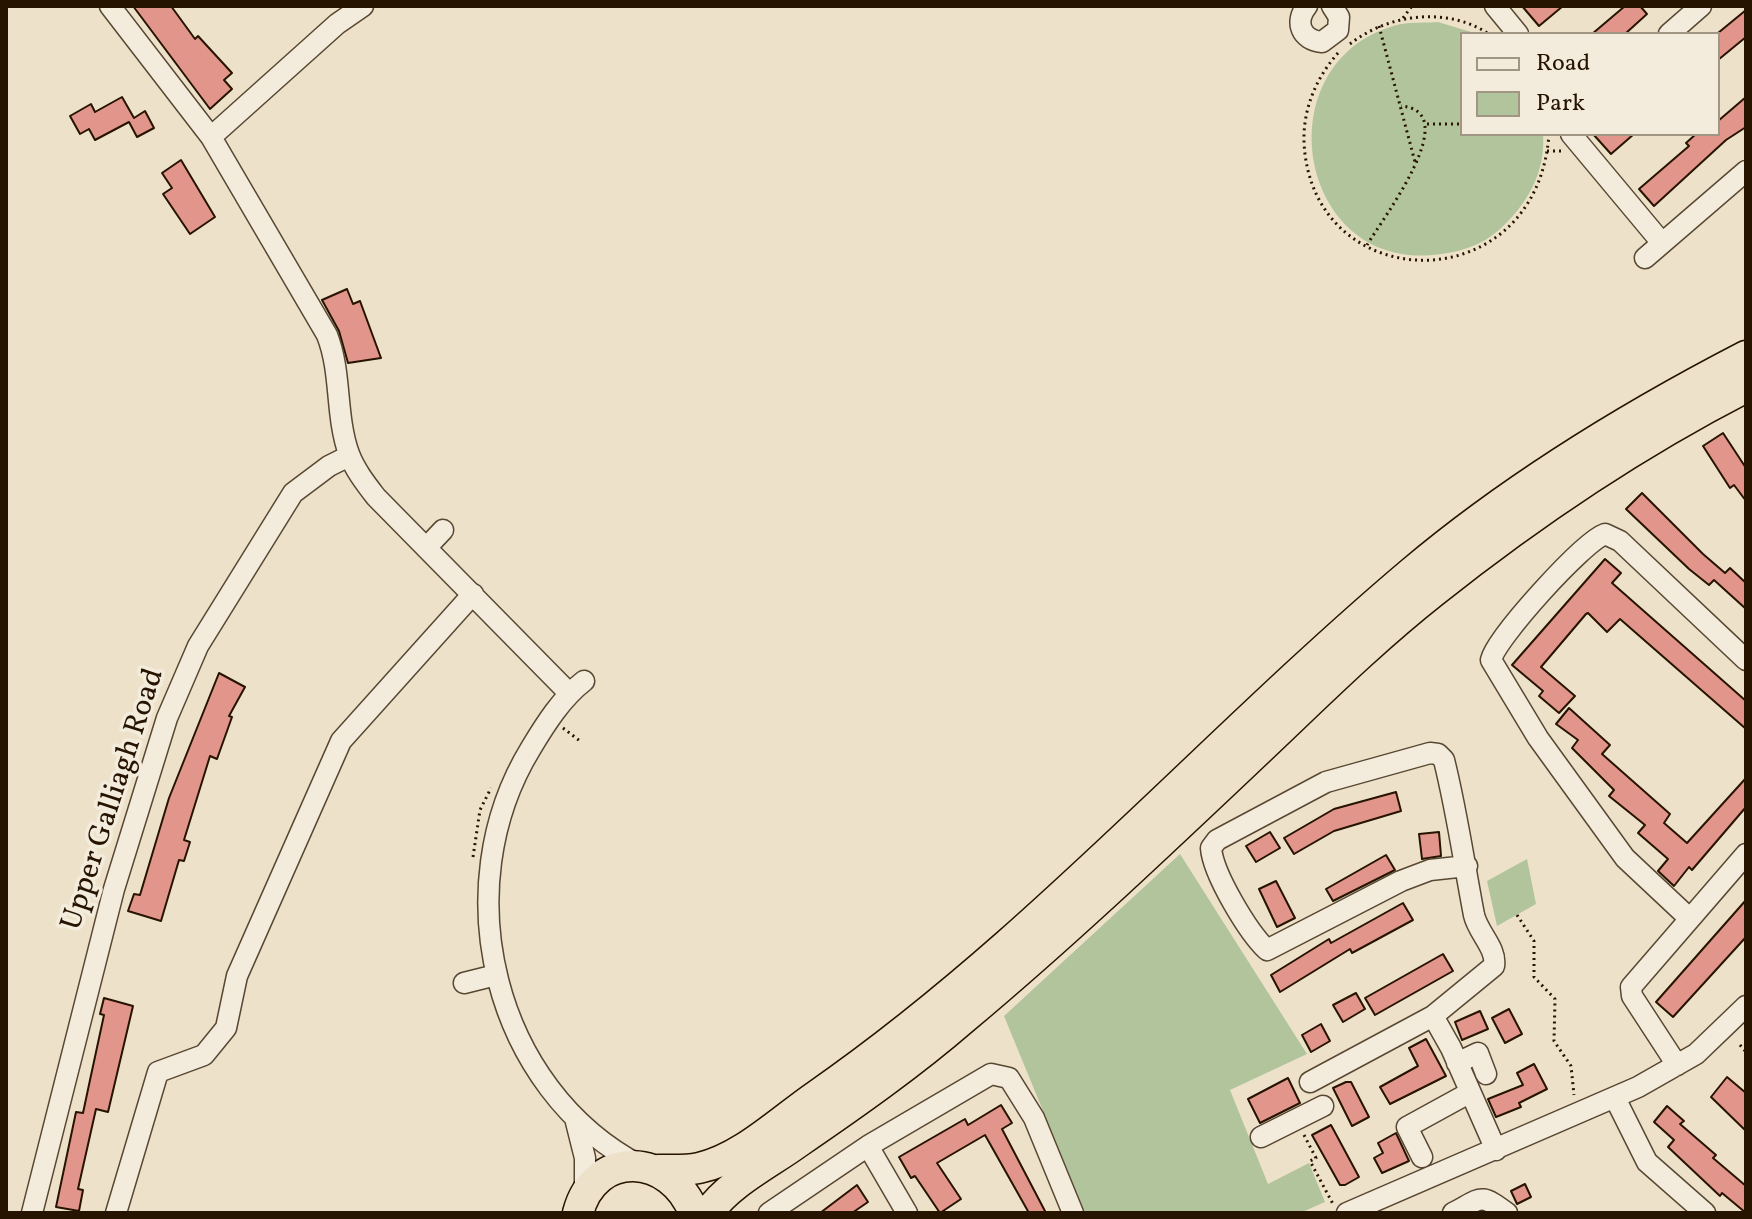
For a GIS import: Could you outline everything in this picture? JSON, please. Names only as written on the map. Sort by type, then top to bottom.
[{"type":"highway","points":[[581,1204],[608,1172],[698,1168],[726,1157],[860,1066],[945,1000],[1068,891],[1309,664],[1413,571],[1524,488],[1665,398],[1746,356]]},
{"type":"highway","points":[[708,1213],[717,1201],[748,1177],[875,1089],[961,1022],[1083,916],[1325,687],[1432,593],[1541,511],[1670,426],[1746,387]]},
{"type":"highway","points":[[649,1168],[681,1188],[694,1213]]},
{"type":"street","points":[[110,6],[211,137],[327,335],[334,354],[343,436],[349,456],[376,497],[473,594],[576,687],[523,761],[496,827],[489,858],[489,931],[496,975],[522,1039],[576,1122],[608,1149],[649,1168]]},
{"type":"street","points":[[211,137],[337,24],[363,6]]},
{"type":"street","points":[[1307,6],[1301,15],[1301,28],[1315,41],[1328,40],[1338,30],[1337,7]]},
{"type":"street","points":[[1495,6],[1516,32]]},
{"type":"street","points":[[1671,32],[1701,6]]},
{"type":"street","points":[[1573,136],[1662,243]]},
{"type":"street","points":[[1645,258],[1746,171]]},
{"type":"street","name":"Upper Galliagh Road","points":[[32,1213],[114,889],[167,718],[198,646],[293,493],[329,466],[349,456]]},
{"type":"street","points":[[426,548],[443,530]]},
{"type":"street","points":[[1689,918],[1616,846],[1538,738],[1491,660],[1495,647],[1532,604],[1586,546],[1605,534],[1620,541],[1746,660]]},
{"type":"street","points":[[116,1213],[158,1072],[204,1055],[226,1028],[237,976],[341,741],[473,594]]},
{"type":"street","points":[[1261,1137],[1296,1119],[1325,1110],[1306,1075],[1433,1016],[1494,966],[1493,953],[1475,919],[1467,866],[1444,760],[1438,754],[1430,753],[1326,782],[1217,840],[1211,848],[1217,871],[1256,940],[1267,950],[1401,881],[1430,870],[1467,866]]},
{"type":"street","points":[[1677,1065],[1632,996],[1631,987],[1746,854]]},
{"type":"street","points":[[464,983],[496,975]]},
{"type":"street","points":[[1340,1208],[1496,1150],[1615,1098],[1696,1054],[1746,1006]]},
{"type":"street","points":[[1433,1016],[1496,1150]]},
{"type":"street","points":[[1457,1063],[1478,1053],[1486,1074]]},
{"type":"street","points":[[769,1213],[868,1146],[991,1074],[1009,1078],[1034,1118],[1073,1213]]},
{"type":"street","points":[[1422,1157],[1407,1127],[1469,1093]]},
{"type":"street","points":[[1615,1098],[1647,1162],[1705,1213]]},
{"type":"street","points":[[576,1122],[585,1158],[581,1204]]},
{"type":"street","points":[[868,1146],[907,1213]]},
{"type":"street","points":[[1453,1213],[1477,1198],[1485,1197],[1507,1213]]},
{"type":"path","points":[[1403,18],[1412,6]]},
{"type":"path","points":[[1484,32],[1445,17],[1403,18],[1366,31],[1336,55],[1314,87],[1304,125],[1305,163],[1319,200],[1343,230],[1367,245],[1413,261],[1452,259],[1491,243],[1523,215],[1543,177],[1549,136]]},
{"type":"path","points":[[1379,26],[1415,165]]},
{"type":"path","points":[[1367,245],[1422,153],[1427,124],[1417,107],[1401,106]]},
{"type":"path","points":[[1427,124],[1460,124]]},
{"type":"path","points":[[473,840],[480,810],[493,783]]},
{"type":"path","points":[[1517,915],[1534,941],[1534,977],[1555,999],[1554,1041],[1571,1066],[1574,1093],[1582,1113]]},
{"type":"path","points":[[1740,1045],[1746,1052]]},
{"type":"path","points":[[1296,1119],[1316,1158],[1310,1161],[1340,1208]]},
{"type":"green space","points":[[1438,22],[1471,32],[1460,32],[1460,136],[1543,136],[1538,174],[1518,210],[1499,230],[1477,244],[1460,250],[1433,255],[1386,250],[1350,229],[1325,196],[1313,156],[1314,115],[1328,75],[1357,44],[1401,24]]},
{"type":"green space","points":[[1180,854],[1307,1054],[1230,1090],[1268,1184],[1309,1163],[1325,1202],[1300,1213],[1085,1213],[1004,1016]]},
{"type":"green space","points":[[1527,859],[1536,904],[1497,926],[1487,881]]},
{"type":"building","points":[[133,6],[171,6],[195,39],[198,36],[232,73],[224,80],[232,89],[210,109]]},
{"type":"building","points":[[1522,6],[1563,6],[1539,26]]},
{"type":"building","points":[[1625,6],[1640,6],[1647,14],[1627,32],[1594,32]]},
{"type":"building","points":[[1746,10],[1746,37],[1720,58],[1719,32]]},
{"type":"building","points":[[122,97],[134,118],[145,111],[154,128],[137,137],[129,122],[95,140],[89,129],[80,134],[70,116],[91,104],[95,112]]},
{"type":"building","points":[[1746,97],[1746,127],[1726,140],[1654,206],[1639,189],[1689,146],[1686,143],[1694,136],[1720,136],[1720,119]]},
{"type":"building","points":[[1595,136],[1632,136],[1611,154]]},
{"type":"building","points":[[181,160],[215,217],[190,234],[163,194],[172,188],[162,173]]},
{"type":"building","points":[[347,289],[353,304],[360,301],[381,358],[348,363],[339,331],[322,300]]},
{"type":"building","points":[[1723,433],[1746,468],[1746,501],[1734,485],[1730,488],[1703,446]]},
{"type":"building","points":[[1642,493],[1703,554],[1725,573],[1730,568],[1746,583],[1746,609],[1714,580],[1709,585],[1689,569],[1626,509]]},
{"type":"building","points":[[1605,559],[1621,573],[1612,583],[1746,701],[1746,729],[1620,619],[1607,632],[1586,614],[1541,667],[1575,696],[1559,713],[1539,696],[1543,691],[1512,665]]},
{"type":"building","points":[[219,673],[245,687],[229,716],[232,717],[217,759],[210,756],[184,840],[190,842],[184,861],[179,860],[161,921],[128,911],[134,894],[140,895],[169,798]]},
{"type":"building","points":[[1569,708],[1610,745],[1602,754],[1670,814],[1664,823],[1687,843],[1746,778],[1746,807],[1692,870],[1689,867],[1674,886],[1658,871],[1668,859],[1638,833],[1645,825],[1609,796],[1614,790],[1572,748],[1578,740],[1556,724]]},
{"type":"building","points":[[1396,792],[1401,811],[1334,831],[1294,854],[1284,838],[1334,809]]},
{"type":"building","points":[[1270,832],[1280,848],[1256,862],[1246,846]]},
{"type":"building","points":[[1439,832],[1441,856],[1422,859],[1419,834]]},
{"type":"building","points":[[1386,855],[1395,870],[1333,901],[1326,889]]},
{"type":"building","points":[[1276,881],[1295,918],[1277,927],[1259,889]]},
{"type":"building","points":[[1746,900],[1746,937],[1673,1017],[1656,1002]]},
{"type":"building","points":[[1403,903],[1413,920],[1352,953],[1350,949],[1280,992],[1271,975],[1329,939],[1331,943]]},
{"type":"building","points":[[1443,954],[1453,971],[1375,1015],[1365,998]]},
{"type":"building","points":[[1356,993],[1365,1009],[1343,1022],[1333,1005]]},
{"type":"building","points":[[104,998],[133,1006],[108,1112],[96,1109],[78,1189],[83,1190],[79,1211],[56,1207],[76,1112],[83,1113],[104,1015],[100,1014]]},
{"type":"building","points":[[1509,1009],[1522,1034],[1505,1043],[1492,1018]]},
{"type":"building","points":[[1480,1011],[1488,1029],[1462,1040],[1455,1022]]},
{"type":"building","points":[[1321,1024],[1330,1041],[1311,1052],[1302,1035]]},
{"type":"building","points":[[1426,1039],[1446,1076],[1390,1104],[1380,1087],[1418,1066],[1409,1048]]},
{"type":"building","points":[[1534,1064],[1547,1089],[1519,1103],[1521,1107],[1496,1117],[1488,1099],[1523,1085],[1517,1073]]},
{"type":"building","points":[[1727,1077],[1746,1093],[1746,1131],[1711,1097]]},
{"type":"building","points":[[1288,1078],[1300,1103],[1260,1123],[1248,1099]]},
{"type":"building","points":[[1351,1082],[1369,1117],[1352,1126],[1333,1088]]},
{"type":"building","points":[[1001,1105],[1012,1123],[1002,1129],[1046,1213],[1029,1213],[985,1135],[937,1163],[961,1199],[940,1213],[915,1176],[911,1178],[899,1157],[965,1119],[968,1125]]},
{"type":"building","points":[[1667,1106],[1684,1121],[1680,1124],[1716,1155],[1713,1158],[1746,1186],[1746,1213],[1722,1193],[1720,1196],[1668,1147],[1674,1140],[1654,1122]]},
{"type":"building","points":[[1331,1125],[1359,1177],[1345,1185],[1340,1185],[1312,1135]]},
{"type":"building","points":[[1396,1133],[1409,1161],[1382,1173],[1374,1158],[1383,1153],[1378,1143]]},
{"type":"building","points":[[1525,1184],[1531,1197],[1517,1204],[1511,1191]]},
{"type":"building","points":[[857,1185],[868,1202],[852,1213],[820,1213]]}]
